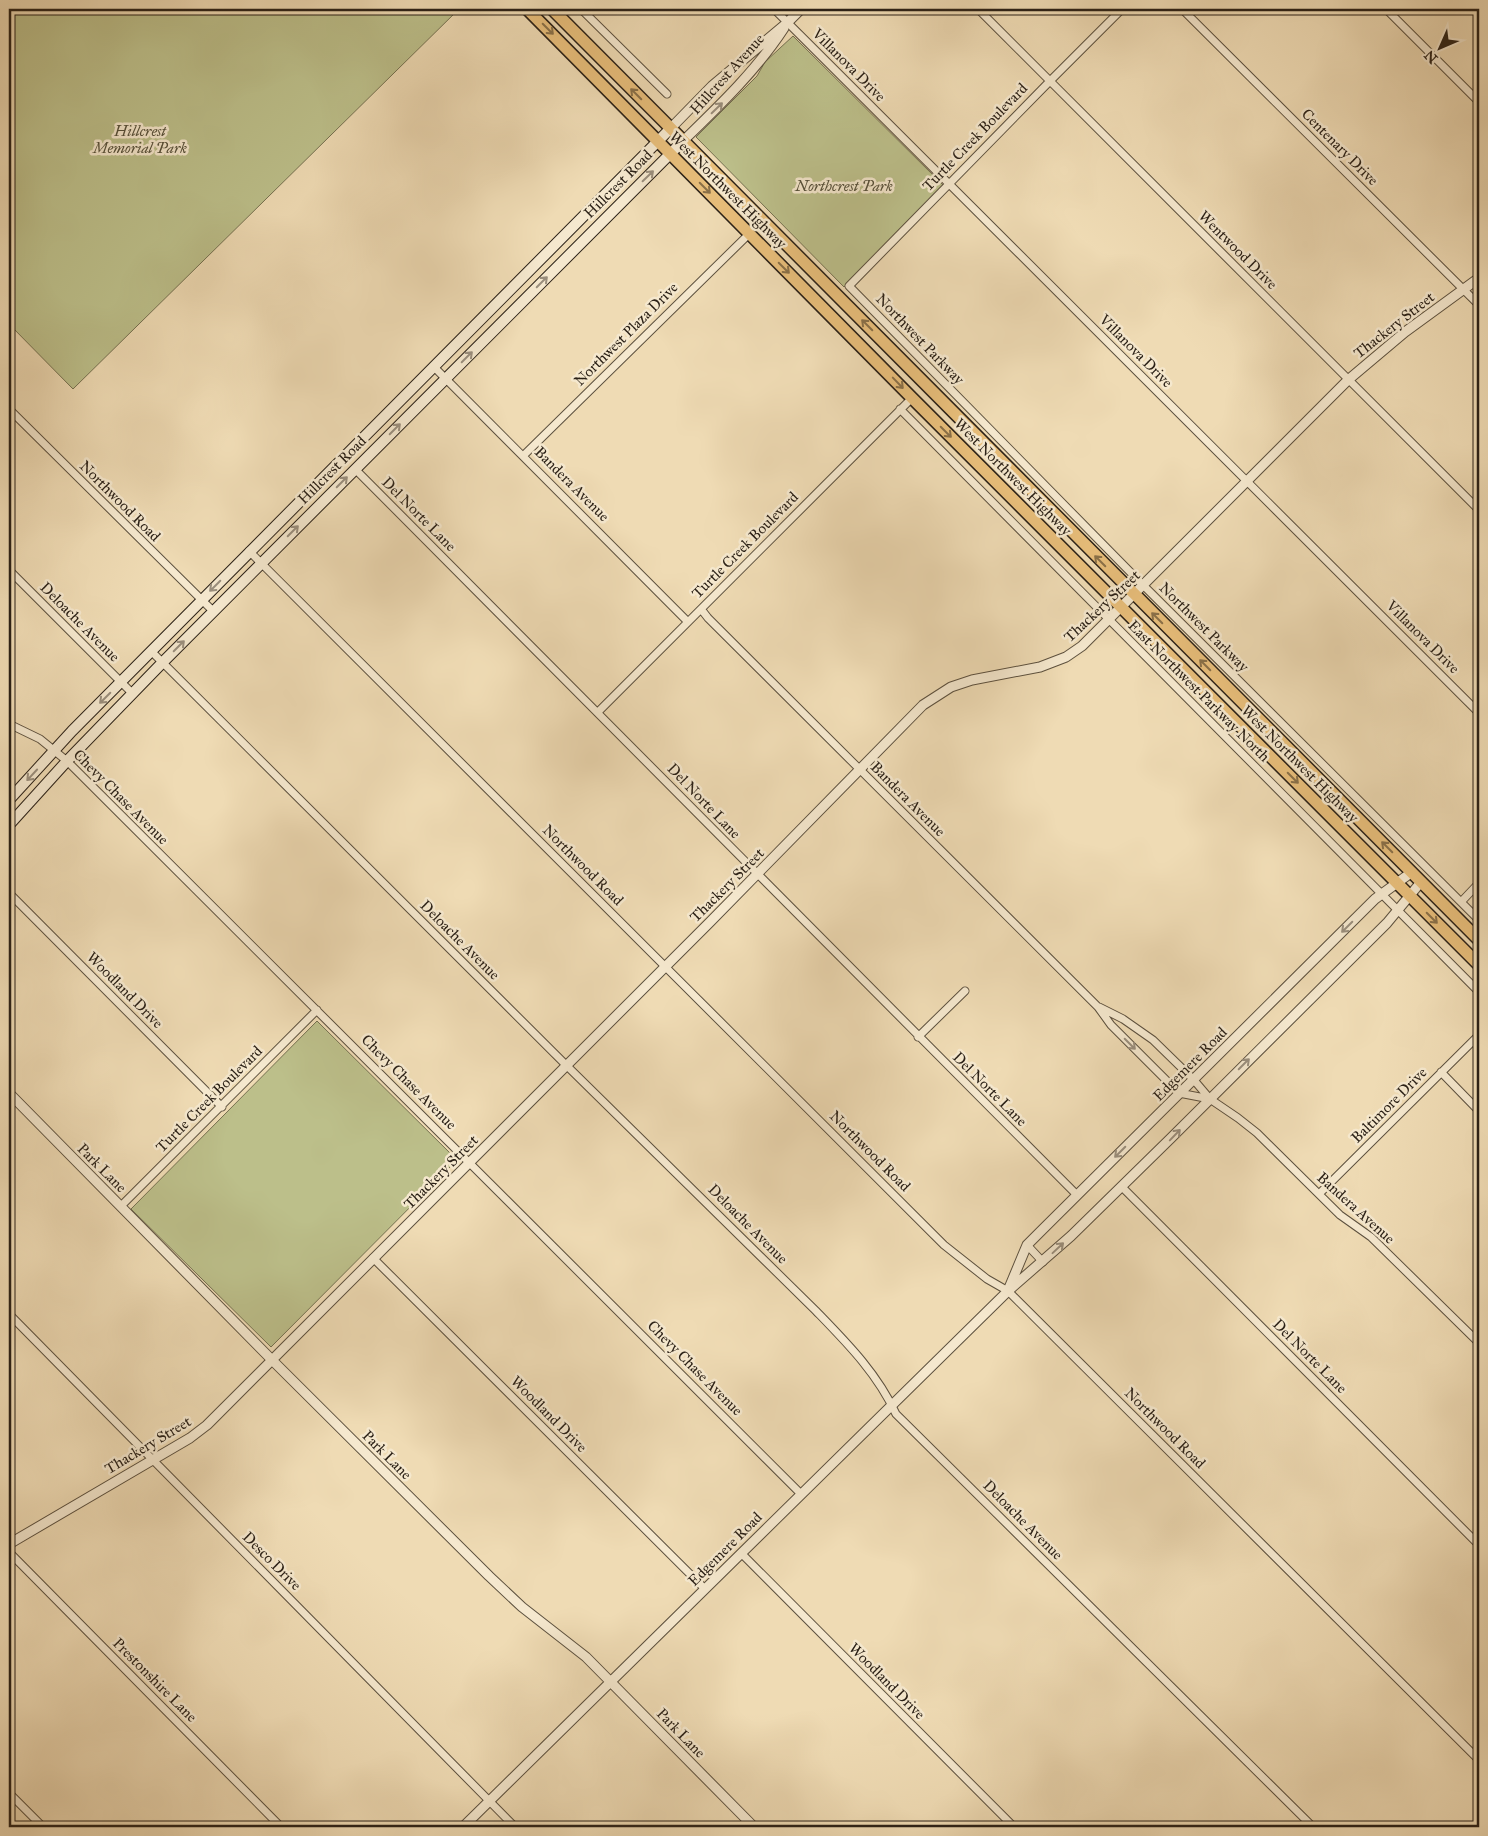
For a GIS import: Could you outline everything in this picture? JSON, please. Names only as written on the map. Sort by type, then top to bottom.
[{"type":"main road","name":"West Northwest Highway","points":[[528,9],[912,398],[1479,965]]},
{"type":"main road","name":"West Northwest Highway","points":[[552,9],[682,142],[926,384],[1479,940]]},
{"type":"main road","name":"Hillcrest Road","points":[[9,800],[120,682],[670,129]]},
{"type":"main road","name":"Hillcrest Road","points":[[9,825],[132,693],[682,142]]},
{"type":"main road","points":[[567,232],[579,244]]},
{"type":"main road","points":[[494,304],[507,316]]},
{"type":"main road","points":[[912,398],[926,384]]},
{"type":"main road","points":[[347,454],[358,466]]},
{"type":"street","points":[[581,9],[667,94]]},
{"type":"street","name":"Villanova Drive","points":[[774,9],[1479,712]]},
{"type":"street","name":"Hillcrest Avenue","points":[[670,129],[712,86],[801,9]]},
{"type":"street","name":"Wentwood Drive","points":[[978,9],[1479,510]]},
{"type":"street","name":"Turtle Creek Boulevard","points":[[849,286],[1122,9]]},
{"type":"street","name":"Centenary Drive","points":[[1182,9],[1479,305]]},
{"type":"street","points":[[1386,9],[1479,102]]},
{"type":"street","name":"Hillcrest Avenue","points":[[682,142],[727,99],[776,41],[787,22]]},
{"type":"street","name":"Northwest Plaza Drive","points":[[524,455],[749,234]]},
{"type":"street","name":"Thackery Street","points":[[9,1544],[190,1438],[207,1425],[757,875],[924,705],[935,696],[952,687],[972,680],[1052,664],[1082,646],[1348,380],[1405,332],[1479,278]]},
{"type":"street","name":"Northwest Parkway","points":[[849,286],[1144,586],[1479,920]]},
{"type":"street","name":"Bandera Avenue","points":[[434,367],[524,455],[688,622]]},
{"type":"street","name":"Turtle Creek Boulevard","points":[[598,712],[912,398]]},
{"type":"street","name":"Northwood Road","points":[[9,409],[213,612]]},
{"type":"street","name":"East Northwest Parkway North","points":[[900,409],[1479,992]]},
{"type":"street","name":"Del Norte Lane","points":[[358,466],[757,875],[1077,1195]]},
{"type":"street","name":"Northwood Road","points":[[249,552],[944,1245],[987,1279],[1008,1291],[1479,1760]]},
{"type":"street","name":"Deloache Avenue","points":[[9,570],[132,693]]},
{"type":"street","name":"Bandera Avenue","points":[[701,609],[860,771],[1098,1007],[1111,1025],[1179,1093],[1210,1099]]},
{"type":"street","name":"Deloache Avenue","points":[[151,651],[856,1352],[874,1376],[896,1414],[1313,1827]]},
{"type":"street","name":"Chevy Chase Avenue","points":[[9,724],[40,739],[67,762],[801,1494]]},
{"type":"street","name":"Edgemere Road","points":[[1008,1291],[1027,1245],[1382,893],[1412,872]]},
{"type":"street","name":"Edgemere Road","points":[[463,1827],[1008,1291],[1044,1262],[1122,1187],[1399,910],[1422,882]]},
{"type":"street","points":[[1461,902],[1479,883]]},
{"type":"street","name":"Woodland Drive","points":[[9,893],[222,1107]]},
{"type":"street","points":[[918,1037],[965,991]]},
{"type":"street","name":"Bandera Avenue","points":[[1098,1007],[1123,1019],[1153,1040],[1210,1099],[1257,1132],[1340,1215],[1371,1237],[1479,1343]]},
{"type":"street","name":"Turtle Creek Boulevard","points":[[121,1206],[317,1010]]},
{"type":"street","name":"Baltimore Drive","points":[[1318,1194],[1479,1035]]},
{"type":"street","points":[[1441,1072],[1479,1111]]},
{"type":"street","name":"Park Lane","points":[[9,1093],[272,1360],[506,1592],[586,1657],[754,1827]]},
{"type":"street","name":"Del Norte Lane","points":[[1122,1187],[1479,1545]]},
{"type":"street","points":[[1027,1245],[1044,1262]]},
{"type":"street","name":"Woodland Drive","points":[[373,1258],[705,1589]]},
{"type":"street","name":"Desco Drive","points":[[9,1314],[515,1827]]},
{"type":"street","name":"Prestonshire Lane","points":[[9,1552],[281,1827]]},
{"type":"street","name":"Woodland Drive","points":[[741,1553],[1014,1827]]},
{"type":"street","points":[[9,1793],[43,1827]]},
{"type":"green space","name":"Hillcrest Memorial Park","points":[[9,9],[459,9],[73,389],[9,324]]},
{"type":"green space","name":"Northcrest Park","points":[[793,36],[943,185],[844,287],[696,137],[757,76],[765,62]]},
{"type":"green space","points":[[317,1021],[457,1160],[271,1347],[131,1209]]}]
